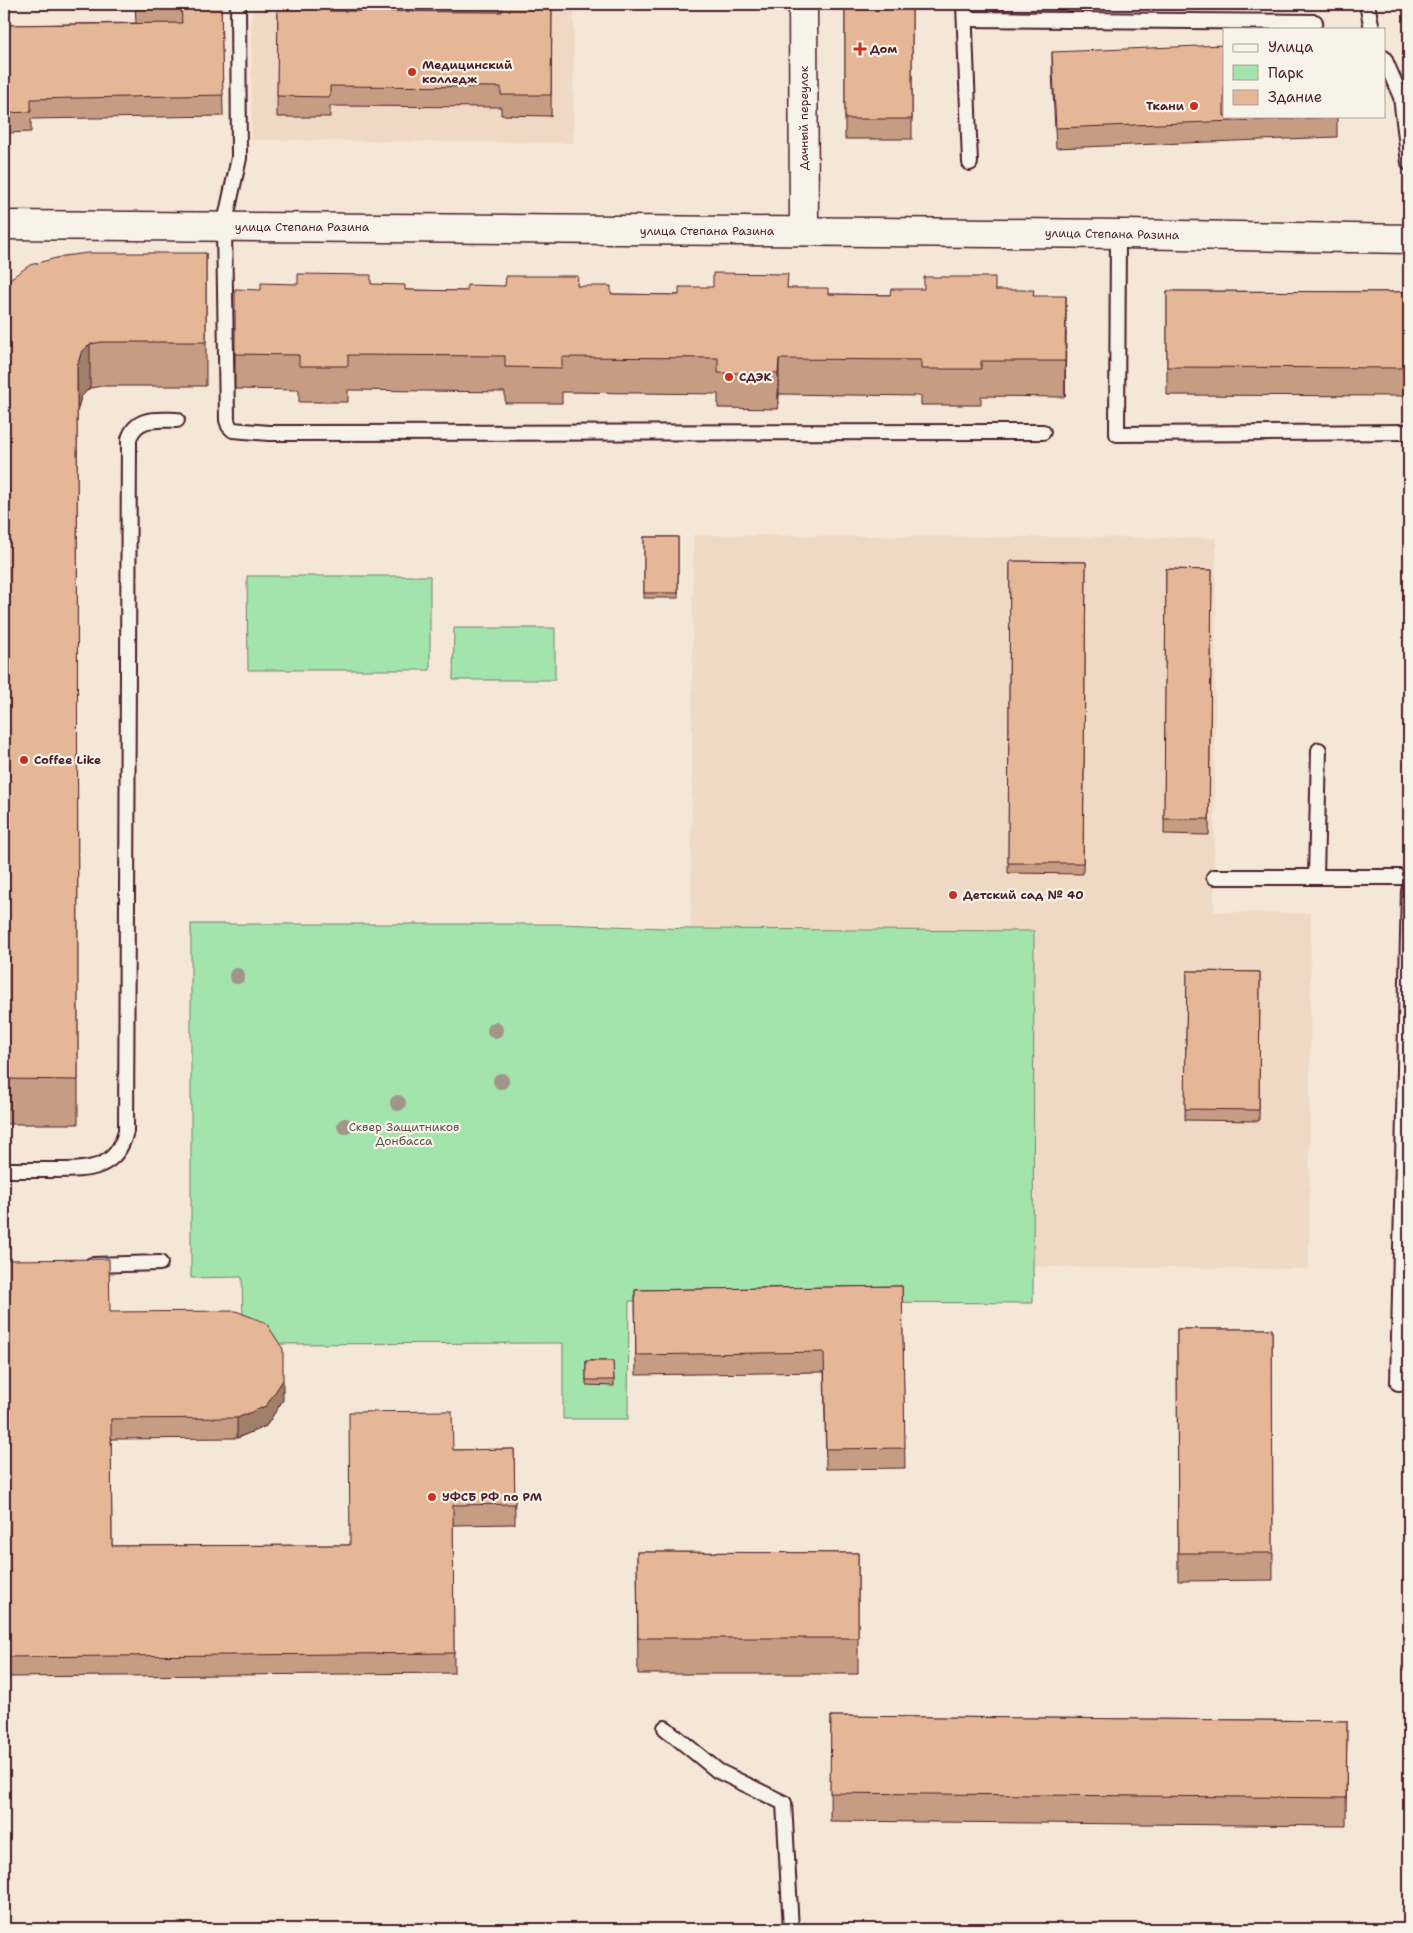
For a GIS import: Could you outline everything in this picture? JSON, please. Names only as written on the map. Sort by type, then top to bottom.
[{"type":"street","name":"Дачный переулок","points":[[803,4],[804,231]]},
{"type":"street","name":"улица Степана Разина","points":[[4,225],[1118,234],[1409,239]]},
{"type":"lane","points":[[238,4],[238,158],[224,226],[227,420],[233,430],[269,433],[1043,432]]},
{"type":"lane","points":[[964,4],[970,163]]},
{"type":"lane","points":[[1367,4],[1372,28]]},
{"type":"lane","points":[[965,19],[1315,22]]},
{"type":"lane","points":[[1386,63],[1401,97],[1409,163]]},
{"type":"lane","points":[[1118,234],[1117,434],[1409,432]]},
{"type":"lane","points":[[4,1170],[86,1170],[100,1166],[115,1156],[124,1143],[128,1092],[129,449],[132,432],[142,422],[148,420],[177,420]]},
{"type":"lane","points":[[1316,877],[1319,750]]},
{"type":"lane","points":[[1214,877],[1409,876]]},
{"type":"lane","points":[[1409,890],[1398,1383],[1409,1382]]},
{"type":"lane","points":[[82,1265],[160,1263]]},
{"type":"lane","points":[[665,1728],[718,1770],[784,1803],[791,1929]]},
{"type":"shaded area","name":"Медицинский колледж","points":[[252,4],[574,4],[573,143],[251,140]]},
{"type":"shaded area","name":"Детский сад № 40","points":[[693,535],[1216,538],[1214,912],[1311,913],[1309,1269],[1033,1267],[1034,931],[691,929]]},
{"type":"green space","points":[[247,576],[430,576],[430,670],[248,670]]},
{"type":"green space","points":[[454,628],[555,628],[555,680],[453,680]]},
{"type":"green space","name":"Сквер Защитников Донбасса","points":[[191,924],[559,924],[691,929],[1034,931],[1033,1303],[629,1301],[628,1419],[563,1419],[563,1343],[276,1344],[243,1324],[242,1277],[191,1278]]},
{"type":"building","points":[[181,4],[221,4],[223,95],[31,99],[31,112],[4,113],[4,25],[182,23]]},
{"type":"building","points":[[278,4],[329,4],[329,11],[502,12],[502,4],[552,4],[551,95],[501,95],[501,87],[330,86],[330,97],[277,96]]},
{"type":"building","points":[[845,4],[912,4],[912,119],[845,119]]},
{"type":"building","points":[[1223,45],[1223,118],[1311,118],[1056,128],[1052,52]]},
{"type":"building","points":[[88,253],[206,253],[206,342],[102,342],[90,344],[81,353],[77,367],[78,1080],[4,1079],[4,286],[11,278],[30,265],[64,256]]},
{"type":"building","points":[[713,273],[788,274],[787,288],[828,288],[828,294],[890,295],[891,289],[924,289],[924,277],[995,277],[995,290],[1034,290],[1033,296],[1066,296],[1065,361],[981,361],[981,369],[921,369],[921,360],[779,359],[778,373],[718,373],[718,358],[562,357],[562,368],[505,367],[505,356],[348,355],[348,366],[299,366],[299,355],[235,354],[235,289],[261,290],[261,283],[298,284],[298,274],[371,275],[371,284],[405,285],[405,290],[467,291],[467,285],[505,286],[506,276],[578,276],[577,286],[611,286],[611,294],[679,295],[679,287],[713,287]]},
{"type":"building","points":[[1167,291],[1409,292],[1409,368],[1167,367]]},
{"type":"building","points":[[644,537],[678,537],[678,593],[644,593]]},
{"type":"building","points":[[1010,561],[1086,562],[1083,863],[1008,863]]},
{"type":"building","points":[[1166,569],[1212,570],[1209,819],[1164,819]]},
{"type":"building","points":[[1187,971],[1260,972],[1259,1110],[1185,1109]]},
{"type":"building","name":"УФСБ РФ по РМ","points":[[109,1259],[110,1312],[236,1311],[266,1323],[283,1349],[283,1380],[266,1406],[237,1418],[111,1419],[112,1546],[350,1545],[349,1412],[452,1411],[453,1450],[514,1449],[515,1504],[453,1505],[454,1653],[4,1657],[4,1260]]},
{"type":"building","points":[[902,1286],[905,1448],[826,1449],[824,1352],[636,1355],[635,1290]]},
{"type":"building","points":[[1177,1329],[1272,1329],[1273,1553],[1178,1553]]},
{"type":"building","points":[[586,1361],[613,1361],[614,1380],[586,1380]]},
{"type":"building","points":[[637,1552],[858,1553],[858,1638],[638,1638]]},
{"type":"building","points":[[831,1716],[1347,1721],[1346,1798],[830,1793]]},
{"type":"place","name":"Дом","points":[[860,49]]},
{"type":"place","name":"Медицинский колледж","points":[[412,72]]},
{"type":"place","name":"Ткани","points":[[1194,106]]},
{"type":"place","name":"СДЭК","points":[[729,377]]},
{"type":"place","name":"Coffee Like","points":[[24,760]]},
{"type":"place","name":"Детский сад № 40","points":[[953,895]]},
{"type":"place","name":"УФСБ РФ по РМ","points":[[432,1497]]}]
